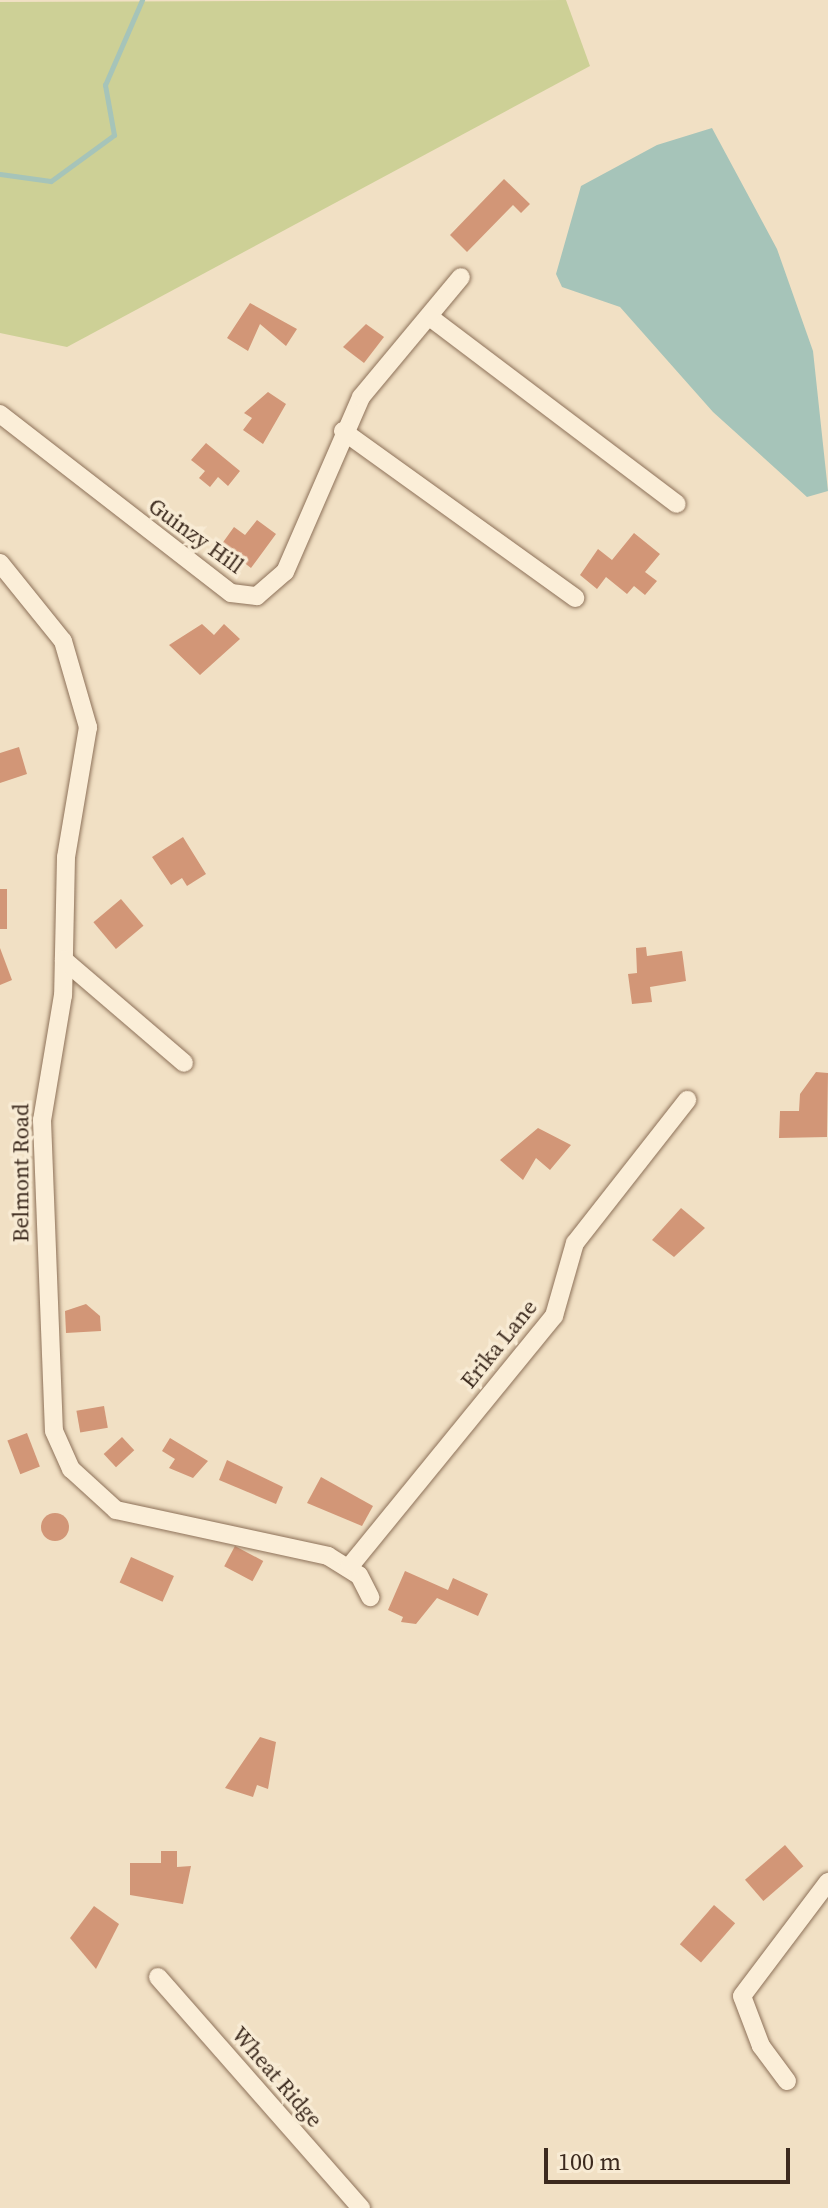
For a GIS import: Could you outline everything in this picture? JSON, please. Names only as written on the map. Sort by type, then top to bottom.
[{"type":"street","name":"Guinzy Hill","points":[[0,414],[178,556],[244,597],[269,591],[285,572],[343,431],[385,362],[431,318],[461,277]]},
{"type":"street","points":[[431,318],[677,504]]},
{"type":"street","points":[[343,431],[575,598]]},
{"type":"street","name":"Belmont Road","points":[[0,563],[63,641],[84,697],[88,727],[66,857],[64,960],[42,1120],[49,1406],[63,1455],[85,1487],[116,1510],[350,1566]]},
{"type":"street","points":[[64,960],[184,1063]]},
{"type":"street","name":"Erika Lane","points":[[350,1566],[554,1316],[575,1243],[687,1100]]},
{"type":"street","points":[[350,1566],[370,1597]]},
{"type":"street","points":[[787,2081],[761,2046],[742,1996],[828,1882]]},
{"type":"street","name":"Wheat Ridge","points":[[158,1977],[361,2208]]},
{"type":"green space","points":[[566,0],[590,66],[67,347],[0,333],[0,2]]},
{"type":"water","points":[[712,128],[777,249],[813,351],[828,491],[807,497],[713,412],[620,307],[562,287],[556,274],[581,186],[657,145]]},
{"type":"building","points":[[504,179],[530,204],[521,213],[513,205],[467,252],[450,235]]},
{"type":"building","points":[[250,303],[297,329],[286,346],[260,324],[248,351],[227,338]]},
{"type":"building","points":[[366,324],[384,337],[364,363],[343,347]]},
{"type":"building","points":[[268,392],[286,404],[263,444],[243,430],[252,418],[244,413]]},
{"type":"building","points":[[206,443],[240,471],[228,486],[218,477],[210,487],[199,478],[205,471],[191,460]]},
{"type":"building","points":[[257,520],[276,534],[251,568],[221,545],[234,527],[245,535]]},
{"type":"building","points":[[634,533],[660,554],[645,572],[657,581],[645,595],[634,586],[627,594],[606,577],[597,589],[580,575],[598,549],[612,560]]},
{"type":"building","points":[[202,624],[214,635],[224,624],[240,639],[200,675],[169,645]]},
{"type":"building","points":[[19,747],[27,774],[0,783],[0,753]]},
{"type":"building","points":[[183,837],[206,874],[187,886],[182,878],[171,885],[152,857]]},
{"type":"building","points":[[0,889],[7,889],[7,929],[0,929]]},
{"type":"building","points":[[121,899],[143,926],[116,949],[93,922]]},
{"type":"building","points":[[646,947],[647,956],[682,951],[686,981],[650,987],[652,1002],[632,1004],[628,974],[637,973],[636,948]]},
{"type":"building","points":[[0,948],[12,980],[0,985]]},
{"type":"building","points":[[816,1072],[828,1073],[827,1137],[779,1138],[780,1111],[799,1111],[800,1094]]},
{"type":"building","points":[[538,1128],[571,1145],[550,1170],[536,1158],[523,1180],[500,1160]]},
{"type":"building","points":[[681,1208],[705,1228],[674,1257],[652,1240]]},
{"type":"building","points":[[86,1304],[100,1316],[101,1331],[66,1333],[65,1311]]},
{"type":"building","points":[[104,1406],[108,1428],[80,1433],[76,1411]]},
{"type":"building","points":[[27,1433],[40,1467],[20,1474],[7,1441]]},
{"type":"building","points":[[122,1437],[134,1450],[116,1467],[104,1454]]},
{"type":"building","points":[[170,1438],[208,1461],[193,1478],[169,1468],[175,1459],[162,1451]]},
{"type":"building","points":[[227,1460],[283,1487],[276,1504],[219,1480]]},
{"type":"building","points":[[321,1477],[373,1506],[362,1526],[307,1503]]},
{"type":"building","points":[[55,1513],[65,1517],[69,1527],[65,1537],[55,1541],[45,1537],[41,1527],[45,1517]]},
{"type":"building","points":[[235,1546],[263,1561],[252,1581],[224,1566]]},
{"type":"building","points":[[131,1557],[174,1576],[163,1602],[120,1583]]},
{"type":"building","points":[[405,1571],[448,1590],[453,1578],[488,1594],[478,1616],[437,1598],[416,1624],[401,1622],[403,1617],[388,1610]]},
{"type":"building","points":[[260,1737],[276,1742],[268,1789],[257,1785],[253,1797],[225,1788]]},
{"type":"building","points":[[785,1845],[803,1866],[763,1901],[745,1880]]},
{"type":"building","points":[[161,1851],[177,1851],[177,1867],[191,1866],[183,1904],[130,1895],[130,1863],[161,1863]]},
{"type":"building","points":[[714,1905],[735,1923],[701,1963],[680,1944]]},
{"type":"building","points":[[94,1906],[119,1924],[96,1969],[70,1938]]},
{"type":"waterway","points":[[0,174],[51,181],[114,135],[105,85],[142,0]]}]
